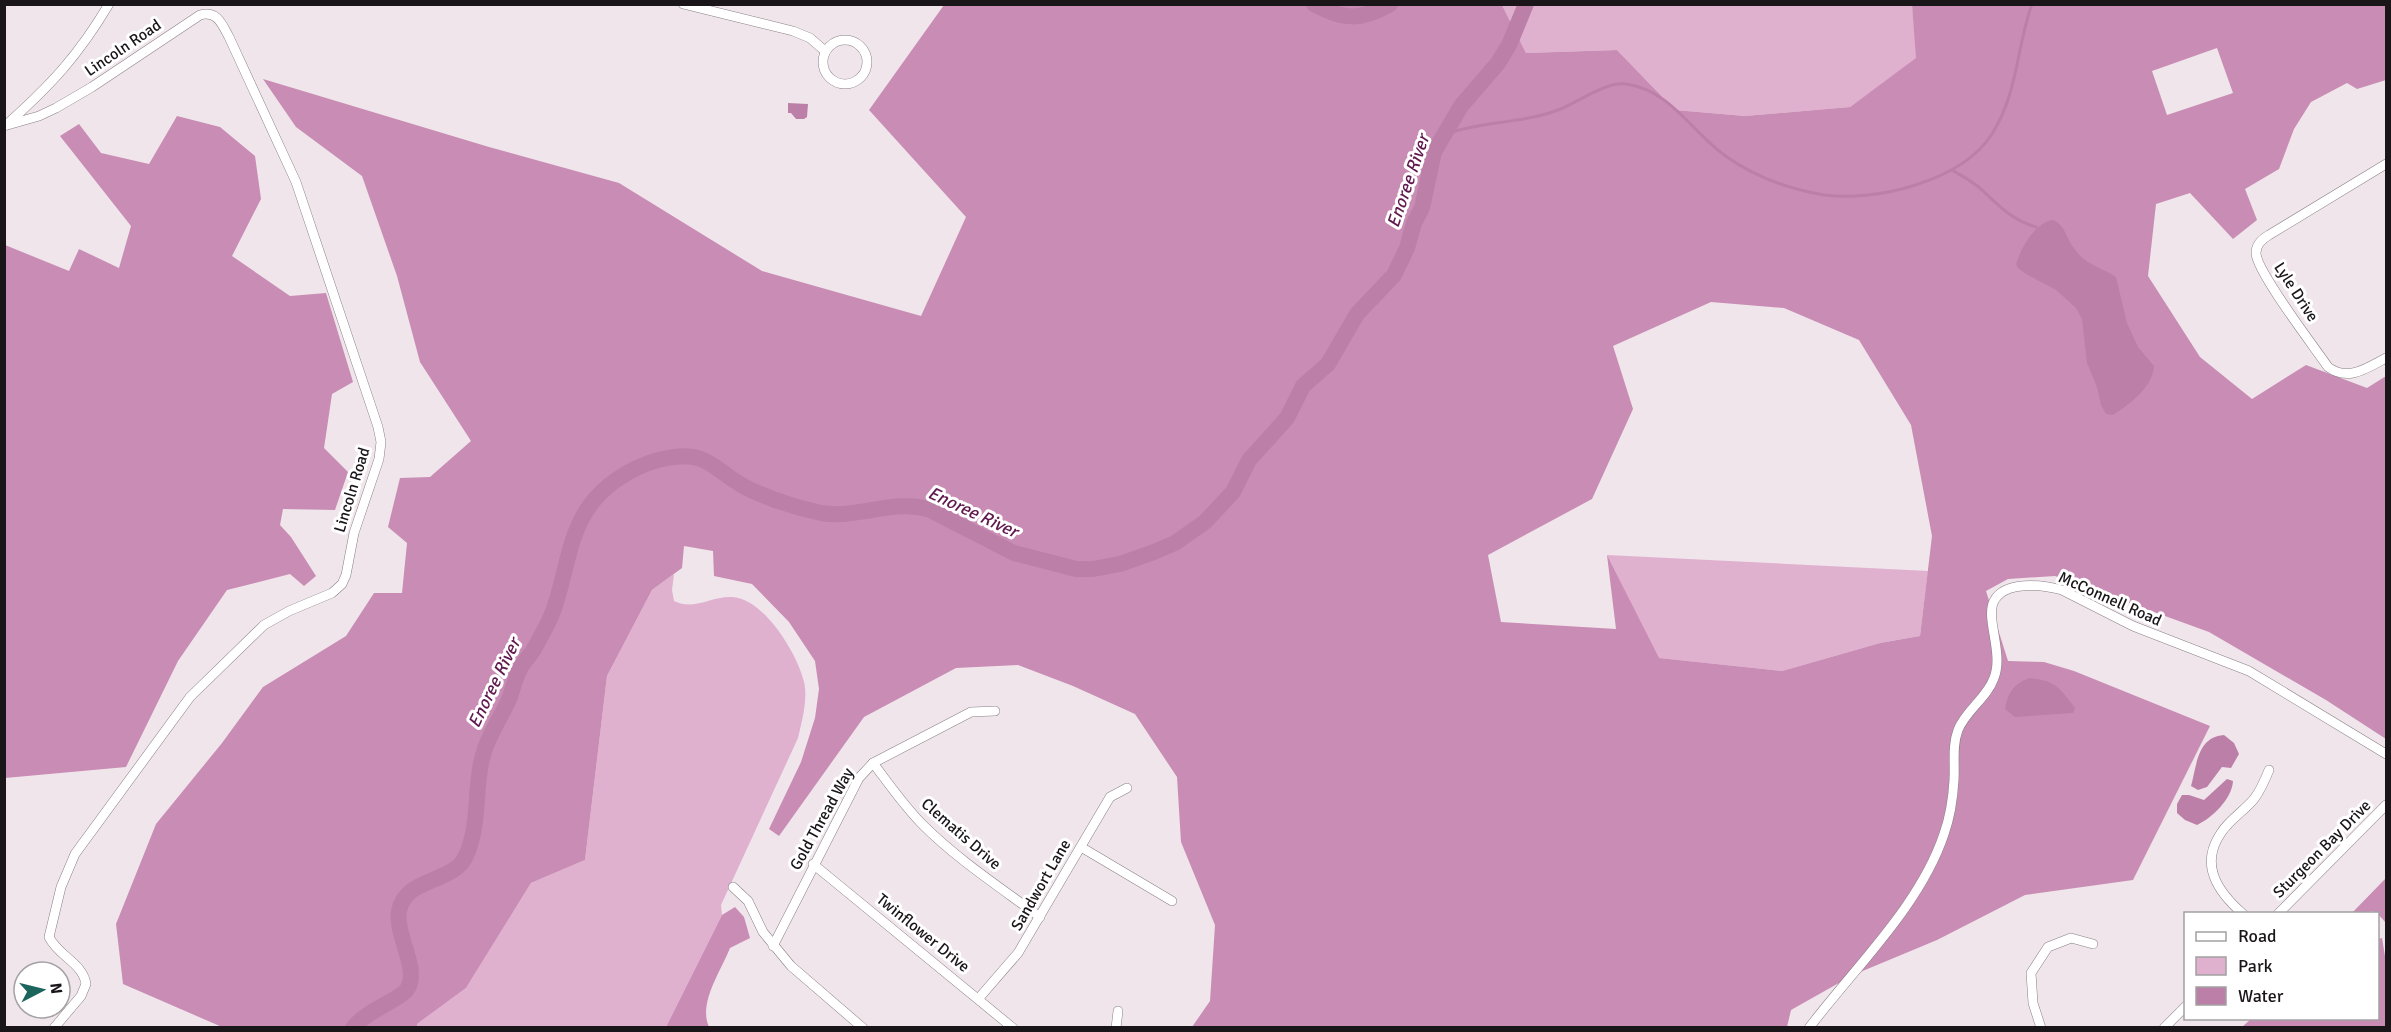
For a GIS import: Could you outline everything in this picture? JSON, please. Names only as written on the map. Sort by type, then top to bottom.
[{"type":"street","points":[[4,126],[62,73],[81,49],[109,4]]},
{"type":"street","points":[[683,4],[794,31],[810,38],[825,51]]},
{"type":"street","name":"Lincoln Road","points":[[4,126],[39,116],[56,108],[200,15],[209,14],[217,17],[229,37],[296,182],[381,442],[379,459],[354,533],[346,575],[342,584],[332,593],[270,621],[210,675],[178,712],[75,854],[62,887],[49,937],[59,952],[79,968],[86,984],[81,996],[54,1028]]},
{"type":"street","points":[[846,40],[856,43],[863,50],[867,59],[864,74],[853,84],[843,85],[834,82],[824,71],[822,61],[825,51],[837,41],[846,40]]},
{"type":"street","name":"Lyle Drive","points":[[2386,164],[2269,235],[2260,243],[2256,252],[2271,284],[2328,367],[2340,374],[2349,375],[2386,358]]},
{"type":"street","name":"McConnell Road","points":[[1809,1028],[1907,906],[1933,862],[1951,808],[1955,744],[1958,732],[1963,719],[1985,694],[1995,676],[1998,657],[1992,608],[1995,600],[2006,591],[2029,586],[2049,586],[2062,590],[2133,626],[2249,671],[2386,754]]},
{"type":"street","name":"Gold Thread Way","points":[[773,946],[859,778],[873,763],[971,712],[994,711]]},
{"type":"street","name":"Clematis Drive","points":[[873,763],[903,803],[924,826],[1040,917]]},
{"type":"street","points":[[2240,912],[2224,897],[2212,873],[2210,857],[2220,833],[2255,798],[2270,771]]},
{"type":"street","name":"Sandwort Lane","points":[[979,998],[1018,953],[1110,797],[1127,788]]},
{"type":"street","name":"Sturgeon Bay Drive","points":[[2280,912],[2386,805]]},
{"type":"street","points":[[1081,847],[1172,902]]},
{"type":"street","name":"Twinflower Drive","points":[[813,864],[1013,1028]]},
{"type":"street","points":[[733,887],[748,901],[773,946],[806,980],[863,1028]]},
{"type":"street","points":[[2040,1028],[2033,1003],[2031,973],[2048,947],[2071,938],[2093,944]]},
{"type":"street","points":[[2164,1028],[2184,1008]]},
{"type":"street","points":[[1116,1028],[1118,1011]]},
{"type":"green space","points":[[1502,5],[1912,5],[1917,58],[1850,107],[1745,116],[1675,110],[1617,50],[1526,53]]},
{"type":"green space","points":[[1607,555],[1928,571],[1920,636],[1880,643],[1782,671],[1658,658]]},
{"type":"green space","points":[[674,574],[672,590],[674,601],[681,604],[696,604],[732,597],[744,600],[767,617],[795,657],[804,682],[805,696],[798,738],[721,905],[722,915],[666,1027],[417,1028],[417,1024],[466,988],[531,883],[585,860],[607,676],[652,590]]},
{"type":"shaded area","points":[[944,5],[1502,5],[1526,53],[1617,50],[1675,110],[1745,116],[1850,107],[1916,58],[1912,5],[2386,5],[2386,80],[2357,89],[2347,83],[2311,102],[2294,129],[2279,169],[2245,189],[2257,220],[2233,239],[2190,193],[2156,204],[2148,276],[2200,357],[2252,399],[2306,365],[2367,388],[2386,376],[2386,739],[2326,700],[2209,632],[2055,576],[2008,579],[1986,591],[2008,661],[2044,662],[2074,671],[2210,726],[2133,880],[2025,895],[1937,940],[1853,975],[1791,1010],[1787,1027],[1192,1027],[1210,1001],[1215,925],[1181,842],[1177,777],[1135,714],[1073,686],[1018,665],[956,668],[864,717],[779,836],[769,829],[801,762],[815,718],[819,689],[815,661],[789,622],[752,584],[714,576],[713,551],[684,546],[682,568],[652,590],[607,676],[585,860],[531,883],[466,988],[417,1024],[417,1027],[222,1027],[123,984],[116,924],[156,824],[222,743],[263,687],[346,636],[374,593],[402,593],[407,543],[388,527],[400,478],[430,477],[471,441],[420,362],[397,276],[362,176],[296,127],[263,79],[489,147],[619,183],[762,271],[921,316],[966,217],[869,110]],"holes":[[[2217,48],[2233,93],[2167,115],[2152,71]],[[1711,302],[1784,308],[1859,340],[1911,425],[1932,536],[1920,636],[1880,643],[1782,671],[1659,658],[1607,555],[1616,629],[1501,622],[1488,555],[1592,499],[1633,409],[1613,346]]]},
{"type":"shaded area","points":[[177,116],[220,127],[255,156],[261,199],[232,256],[290,296],[326,293],[353,382],[332,394],[324,448],[348,472],[335,510],[283,509],[280,525],[291,537],[316,576],[304,586],[290,574],[227,590],[178,661],[126,767],[5,778],[5,245],[69,271],[79,249],[119,268],[131,226],[60,136],[79,124],[101,153],[149,164]]},
{"type":"shaded area","points":[[2386,878],[2386,923],[2379,912],[2353,912]]},
{"type":"shaded area","points":[[735,907],[744,917],[750,938],[730,948],[716,977],[706,1008],[709,1027],[666,1027],[722,915]]},
{"type":"shaded area","points":[[2382,938],[2386,962],[2386,1027],[2242,1027],[2250,1020],[2379,1020],[2379,939]]},
{"type":"water","points":[[788,103],[808,104],[807,117],[796,119],[788,113]]},
{"type":"water","points":[[2053,220],[2063,228],[2082,258],[2116,277],[2127,323],[2138,347],[2154,366],[2153,374],[2145,388],[2113,415],[2106,414],[2101,405],[2097,387],[2087,363],[2082,319],[2076,308],[2056,290],[2026,274],[2016,264],[2035,230]]},
{"type":"water","points":[[2029,678],[2056,686],[2075,708],[2073,713],[2015,717],[2005,709],[2008,698],[2012,689]]},
{"type":"water","points":[[2224,735],[2234,743],[2239,754],[2231,768],[2222,767],[2207,787],[2198,790],[2191,786],[2203,746],[2215,737]]},
{"type":"water","points":[[2227,779],[2233,781],[2229,794],[2215,813],[2203,822],[2197,825],[2185,820],[2177,813],[2177,804],[2182,795],[2204,800]]},
{"type":"waterway","name":"Enoree River","points":[[1314,4],[1343,16],[1361,16],[1390,4]]},
{"type":"waterway","name":"Enoree River","points":[[353,1028],[366,1016],[398,997],[408,988],[411,970],[399,920],[399,911],[403,901],[418,887],[456,868],[466,856],[476,818],[479,776],[485,748],[510,697],[518,672],[534,649],[552,614],[579,525],[595,499],[610,485],[627,473],[657,460],[682,456],[693,457],[712,465],[751,490],[794,506],[834,514],[902,506],[928,509],[1014,553],[1076,569],[1093,569],[1120,564],[1175,543],[1205,522],[1233,492],[1249,460],[1287,418],[1303,386],[1328,364],[1357,314],[1394,275],[1422,208],[1434,152],[1461,106],[1498,63],[1509,45],[1526,4]]},
{"type":"waterway","points":[[1443,135],[1471,127],[1544,115],[1566,107],[1601,89],[1626,84],[1642,88],[1669,103],[1727,157],[1749,171],[1773,181],[1824,195],[1868,195],[1892,191],[1939,176],[1978,150],[1992,134],[2001,118],[2012,87],[2032,4]]},
{"type":"waterway","points":[[1952,170],[1978,186],[2013,216],[2036,227]]}]
